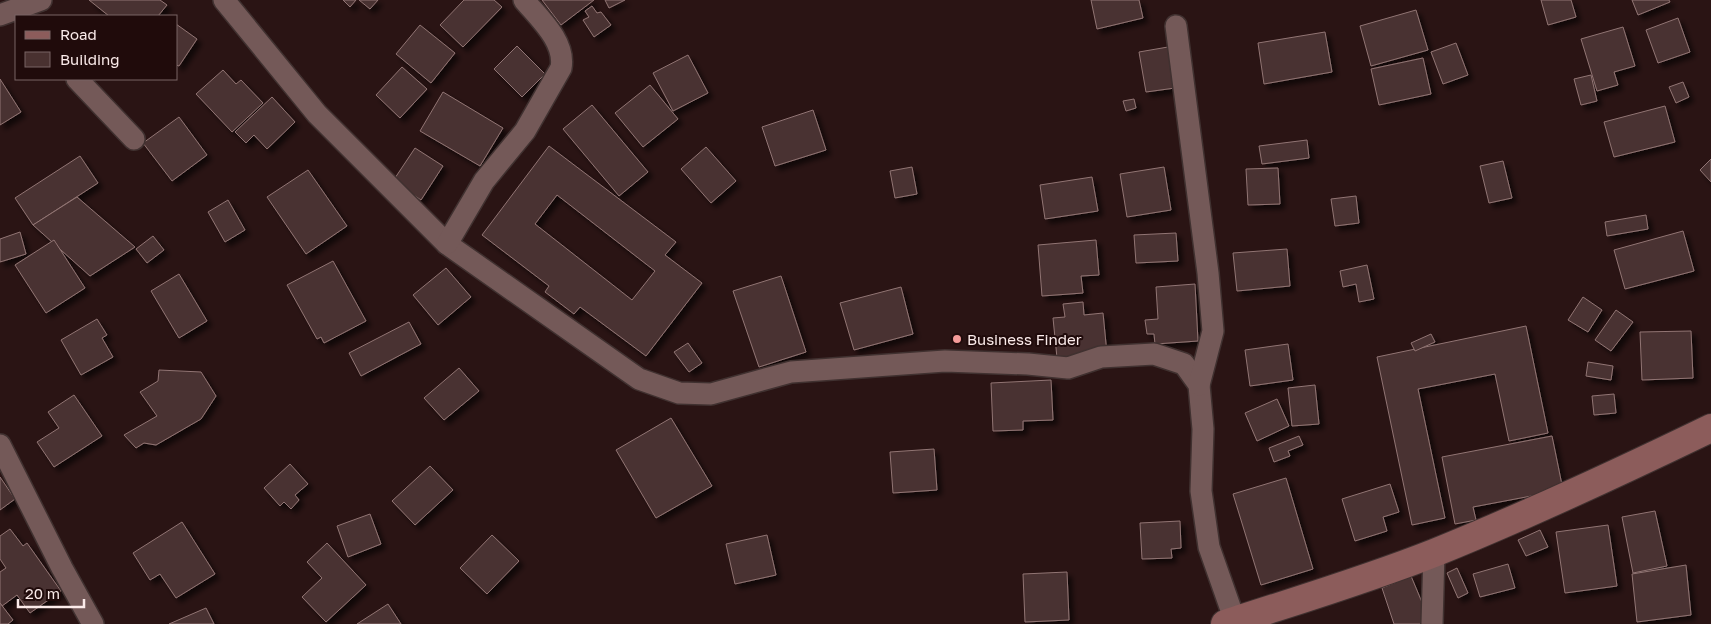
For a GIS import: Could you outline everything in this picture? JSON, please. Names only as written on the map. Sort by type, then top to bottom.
[{"type":"street","points":[[0,16],[41,0]]},
{"type":"street","points":[[224,0],[316,114],[447,244],[639,379],[679,393],[712,394],[791,372],[945,361],[1028,364],[1068,368],[1101,357],[1154,354],[1184,364],[1199,384]]},
{"type":"street","points":[[447,244],[484,181],[525,131],[561,68],[562,60],[555,40],[524,0]]},
{"type":"street","points":[[0,16],[15,24]]},
{"type":"street","points":[[1176,26],[1208,273],[1213,331],[1199,384],[1203,429],[1201,491],[1209,547],[1230,622],[1381,573],[1434,553],[1588,487],[1711,428]]},
{"type":"street","points":[[78,80],[134,138]]},
{"type":"street","points":[[0,445],[62,568],[93,624]]},
{"type":"street","points":[[1432,624],[1434,553]]},
{"type":"building","points":[[89,0],[160,0],[167,5],[159,15],[108,15]]},
{"type":"building","points":[[343,0],[356,0],[350,7]]},
{"type":"building","points":[[359,0],[378,0],[370,9]]},
{"type":"building","points":[[464,0],[494,0],[502,7],[463,47],[440,25]]},
{"type":"building","points":[[542,0],[594,0],[561,25]]},
{"type":"building","points":[[605,0],[625,0],[609,8]]},
{"type":"building","points":[[1091,0],[1139,0],[1143,18],[1097,29]]},
{"type":"building","points":[[1541,0],[1571,0],[1576,17],[1548,25]]},
{"type":"building","points":[[1632,0],[1669,0],[1670,2],[1638,15]]},
{"type":"building","points":[[592,6],[597,13],[601,12],[611,25],[594,37],[583,20],[589,17],[585,11]]},
{"type":"building","points":[[1416,10],[1428,50],[1371,66],[1360,26]]},
{"type":"building","points":[[1678,18],[1690,52],[1658,63],[1646,30]]},
{"type":"building","points":[[178,25],[197,39],[178,66]]},
{"type":"building","points":[[420,25],[455,53],[431,83],[396,54]]},
{"type":"building","points":[[1623,27],[1635,66],[1614,72],[1618,85],[1597,91],[1581,39]]},
{"type":"building","points":[[1325,32],[1332,72],[1264,84],[1258,43]]},
{"type":"building","points":[[1456,43],[1468,75],[1443,84],[1431,52]]},
{"type":"building","points":[[517,46],[545,74],[522,97],[494,69]]},
{"type":"building","points":[[1168,47],[1175,88],[1146,92],[1139,52]]},
{"type":"building","points":[[688,55],[708,93],[673,111],[653,73]]},
{"type":"building","points":[[1423,58],[1431,94],[1379,105],[1371,69]]},
{"type":"building","points":[[402,67],[427,89],[400,118],[376,95]]},
{"type":"building","points":[[223,70],[236,84],[241,80],[263,103],[232,132],[196,94]]},
{"type":"building","points":[[1591,75],[1597,101],[1581,105],[1574,79]]},
{"type":"building","points":[[0,79],[21,112],[0,125]]},
{"type":"building","points":[[1683,82],[1689,97],[1676,103],[1669,87]]},
{"type":"building","points":[[650,85],[678,119],[643,147],[615,113]]},
{"type":"building","points":[[443,92],[503,128],[480,166],[420,131]]},
{"type":"building","points":[[272,97],[295,122],[267,149],[254,135],[246,143],[235,132]]},
{"type":"building","points":[[1134,99],[1136,108],[1126,111],[1123,101]]},
{"type":"building","points":[[592,105],[648,172],[619,196],[563,129]]},
{"type":"building","points":[[1665,106],[1675,142],[1614,157],[1604,122]]},
{"type":"building","points":[[813,110],[826,150],[775,166],[762,127]]},
{"type":"building","points":[[179,117],[207,155],[172,181],[143,143]]},
{"type":"building","points":[[1307,140],[1309,158],[1262,164],[1259,146]]},
{"type":"building","points":[[549,146],[676,242],[665,255],[702,283],[646,356],[580,307],[574,314],[545,292],[549,286],[482,235]],"holes":[[[557,195],[655,271],[632,300],[535,224]]]},
{"type":"building","points":[[706,147],[736,181],[711,203],[681,169]]},
{"type":"building","points":[[415,148],[443,166],[421,200],[393,181]]},
{"type":"building","points":[[80,156],[98,183],[33,225],[15,198]]},
{"type":"building","points":[[1711,159],[1711,182],[1700,170]]},
{"type":"building","points":[[1503,161],[1512,198],[1489,203],[1480,166]]},
{"type":"building","points":[[912,167],[917,194],[895,198],[890,171]]},
{"type":"building","points":[[1164,167],[1171,210],[1127,217],[1120,174]]},
{"type":"building","points":[[1278,168],[1280,204],[1248,205],[1246,169]]},
{"type":"building","points":[[308,170],[347,226],[306,254],[267,197]]},
{"type":"building","points":[[1092,177],[1098,211],[1045,219],[1040,185]]},
{"type":"building","points":[[1356,196],[1359,223],[1335,226],[1331,199]]},
{"type":"building","points":[[77,197],[135,247],[90,276],[33,225]]},
{"type":"building","points":[[228,200],[245,230],[225,242],[208,212]]},
{"type":"building","points":[[1646,215],[1648,229],[1607,236],[1605,222]]},
{"type":"building","points":[[1683,231],[1694,271],[1625,289],[1614,250]]},
{"type":"building","points":[[20,232],[26,254],[0,262],[0,239]]},
{"type":"building","points":[[1176,233],[1178,261],[1136,263],[1134,235]]},
{"type":"building","points":[[153,236],[164,250],[147,263],[136,249]]},
{"type":"building","points":[[54,240],[85,288],[46,313],[15,265]]},
{"type":"building","points":[[1096,240],[1099,275],[1081,276],[1083,293],[1042,296],[1038,245]]},
{"type":"building","points":[[1287,249],[1290,286],[1237,291],[1233,253]]},
{"type":"building","points":[[333,261],[366,321],[324,343],[321,337],[317,339],[287,285]]},
{"type":"building","points":[[1367,265],[1374,299],[1359,302],[1356,284],[1343,287],[1340,271]]},
{"type":"building","points":[[446,268],[471,297],[438,325],[413,295]]},
{"type":"building","points":[[179,274],[207,321],[179,338],[151,291]]},
{"type":"building","points":[[781,276],[806,352],[759,367],[733,291]]},
{"type":"building","points":[[1195,284],[1198,341],[1155,344],[1154,334],[1147,334],[1145,320],[1158,319],[1156,287]]},
{"type":"building","points":[[901,287],[913,334],[854,350],[840,303]]},
{"type":"building","points":[[1583,297],[1602,310],[1588,332],[1568,320]]},
{"type":"building","points":[[1083,302],[1084,315],[1103,313],[1107,354],[1057,358],[1053,318],[1065,317],[1063,304]]},
{"type":"building","points":[[1616,310],[1633,322],[1611,351],[1595,340]]},
{"type":"building","points":[[97,319],[107,335],[102,338],[113,357],[81,375],[61,340]]},
{"type":"building","points":[[409,322],[421,344],[361,376],[349,353]]},
{"type":"building","points":[[1526,326],[1548,433],[1509,441],[1495,374],[1418,389],[1445,518],[1412,525],[1377,357]]},
{"type":"building","points":[[1691,331],[1693,378],[1642,380],[1640,332]]},
{"type":"building","points":[[1431,334],[1435,342],[1415,351],[1411,343]]},
{"type":"building","points":[[688,343],[702,363],[689,372],[674,352]]},
{"type":"building","points":[[1288,344],[1293,380],[1250,386],[1245,350]]},
{"type":"building","points":[[1588,362],[1613,366],[1611,380],[1586,376]]},
{"type":"building","points":[[459,368],[479,391],[444,420],[424,398]]},
{"type":"building","points":[[159,370],[201,372],[216,396],[201,419],[156,445],[144,443],[136,448],[124,435],[157,416],[140,392],[158,381]]},
{"type":"building","points":[[1051,380],[1053,420],[1023,421],[1023,430],[993,431],[991,383]]},
{"type":"building","points":[[1315,385],[1319,424],[1292,426],[1288,388]]},
{"type":"building","points":[[1614,394],[1616,413],[1594,415],[1592,396]]},
{"type":"building","points":[[74,395],[102,436],[54,467],[37,442],[59,428],[48,412]]},
{"type":"building","points":[[1277,399],[1289,426],[1257,441],[1245,413]]},
{"type":"building","points":[[671,418],[712,486],[656,518],[616,450]]},
{"type":"building","points":[[1299,436],[1303,445],[1288,451],[1290,456],[1274,462],[1269,448]]},
{"type":"building","points":[[1552,436],[1563,490],[1473,507],[1476,520],[1455,524],[1442,457]]},
{"type":"building","points":[[934,449],[937,490],[893,493],[890,452]]},
{"type":"building","points":[[290,464],[308,484],[295,495],[299,500],[291,509],[284,502],[280,506],[264,488]]},
{"type":"building","points":[[430,466],[453,490],[415,525],[392,501]]},
{"type":"building","points":[[0,477],[15,499],[0,510]]},
{"type":"building","points":[[1286,478],[1313,569],[1261,585],[1233,494]]},
{"type":"building","points":[[1390,484],[1399,512],[1383,517],[1387,531],[1355,541],[1342,499]]},
{"type":"building","points":[[1655,511],[1667,566],[1633,573],[1622,517]]},
{"type":"building","points":[[370,514],[381,544],[348,557],[337,526]]},
{"type":"building","points":[[1180,521],[1181,548],[1171,549],[1172,558],[1142,559],[1140,523]]},
{"type":"building","points":[[182,522],[215,574],[176,598],[160,574],[150,580],[133,553]]},
{"type":"building","points":[[1608,525],[1617,586],[1565,593],[1556,532]]},
{"type":"building","points":[[10,529],[23,546],[27,543],[61,591],[30,613],[17,595],[2,606],[0,603],[0,572],[6,568],[0,559],[0,536]]},
{"type":"building","points":[[1540,530],[1548,547],[1526,556],[1518,540]]},
{"type":"building","points":[[492,535],[519,561],[487,594],[460,568]]},
{"type":"building","points":[[767,535],[776,575],[735,584],[726,544]]},
{"type":"building","points":[[327,543],[366,585],[326,622],[302,597],[322,578],[307,562]]},
{"type":"building","points":[[1508,564],[1515,588],[1480,597],[1473,574]]},
{"type":"building","points":[[1686,565],[1691,615],[1637,622],[1632,574]]},
{"type":"building","points":[[1457,568],[1468,593],[1458,598],[1447,573]]},
{"type":"building","points":[[1067,572],[1069,620],[1025,622],[1023,574]]},
{"type":"building","points":[[1411,576],[1431,624],[1394,624],[1382,588]]},
{"type":"building","points":[[0,603],[13,620],[8,624],[0,624]]},
{"type":"building","points":[[388,604],[401,624],[357,624]]},
{"type":"building","points":[[206,608],[214,624],[169,624]]},
{"type":"place","name":"Business Finder","points":[[957,339]]}]
